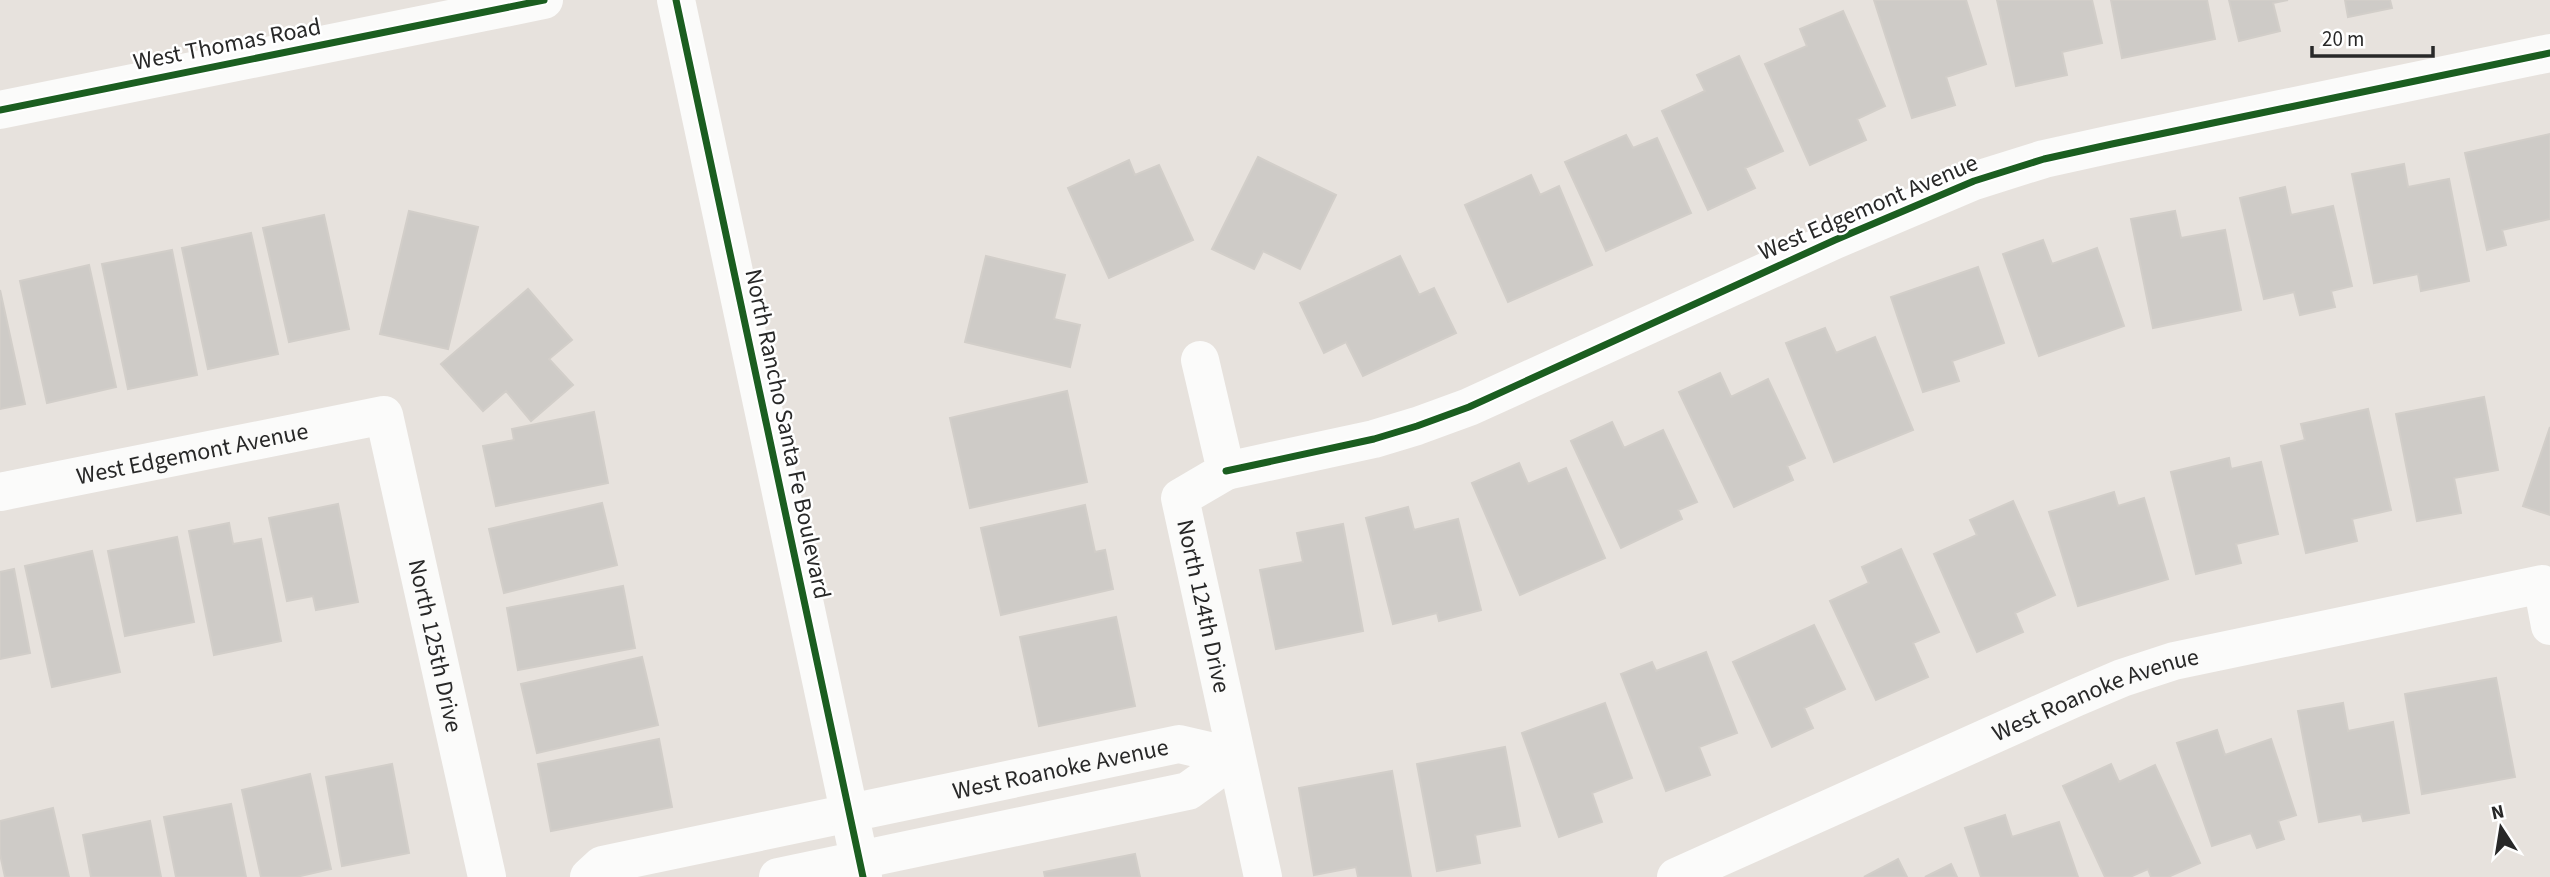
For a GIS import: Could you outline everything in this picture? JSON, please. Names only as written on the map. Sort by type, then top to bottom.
[{"type":"street","name":"West Thomas Road","points":[[0,110],[544,0]]},
{"type":"street","name":"North Rancho Santa Fe Boulevard","points":[[676,0],[861,869]]},
{"type":"street","name":"West Edgemont Avenue","points":[[1226,471],[1374,439],[1469,407],[1835,240],[1974,181],[2044,159],[2101,146],[2550,53]]},
{"type":"street","points":[[1200,360],[1226,471]]},
{"type":"street","name":"West Edgemont Avenue","points":[[0,492],[384,415]]},
{"type":"street","name":"North 125th Drive","points":[[384,415],[487,877]]},
{"type":"street","name":"North 124th Drive","points":[[1226,471],[1180,498],[1263,877]]},
{"type":"street","name":"West Roanoke Avenue","points":[[1676,877],[2122,678],[2174,661],[2542,584],[2550,626]]},
{"type":"street","name":"West Roanoke Avenue","points":[[589,877],[602,864],[1179,744],[1235,757]]},
{"type":"street","name":"West Roanoke Avenue","points":[[778,877],[861,869],[1188,790],[1235,757]]},
{"type":"building","points":[[1874,0],[1966,0],[1986,64],[1946,77],[1955,105],[1912,118]]},
{"type":"building","points":[[1997,0],[2092,0],[2102,43],[2062,52],[2067,75],[2016,86]]},
{"type":"building","points":[[2111,0],[2207,0],[2215,39],[2122,58]]},
{"type":"building","points":[[2229,0],[2288,0],[2273,3],[2280,31],[2239,41]]},
{"type":"building","points":[[2345,0],[2390,0],[2392,8],[2348,17]]},
{"type":"building","points":[[1843,11],[1885,106],[1857,119],[1866,140],[1810,165],[1765,64],[1807,46],[1800,29]]},
{"type":"building","points":[[1739,56],[1783,151],[1745,168],[1755,188],[1708,210],[1662,111],[1705,91],[1697,75]]},
{"type":"building","points":[[2550,134],[2550,219],[2502,230],[2506,245],[2487,250],[2465,153]]},
{"type":"building","points":[[1626,135],[1633,148],[1657,138],[1691,213],[1606,251],[1565,162]]},
{"type":"building","points":[[1258,157],[1336,195],[1300,269],[1263,251],[1254,269],[1212,249]]},
{"type":"building","points":[[1129,160],[1135,175],[1159,165],[1193,240],[1109,278],[1068,188]]},
{"type":"building","points":[[2404,164],[2408,187],[2449,179],[2469,281],[2421,291],[2418,274],[2374,283],[2352,174]]},
{"type":"building","points":[[1531,175],[1540,195],[1559,186],[1592,265],[1508,302],[1465,205]]},
{"type":"building","points":[[2285,187],[2291,215],[2333,206],[2352,286],[2331,291],[2335,307],[2300,315],[2294,292],[2264,299],[2240,198]]},
{"type":"building","points":[[409,211],[478,227],[448,349],[380,334]]},
{"type":"building","points":[[2175,211],[2181,238],[2225,230],[2241,310],[2153,328],[2131,219]]},
{"type":"building","points":[[324,215],[349,329],[289,342],[263,228]]},
{"type":"building","points":[[251,233],[278,354],[208,369],[182,248]]},
{"type":"building","points":[[2043,240],[2052,264],[2097,248],[2124,326],[2039,356],[2003,254]]},
{"type":"building","points":[[172,250],[197,375],[128,389],[102,264]]},
{"type":"building","points":[[986,256],[1065,275],[1054,319],[1080,325],[1070,367],[965,342]]},
{"type":"building","points":[[1400,256],[1419,295],[1434,288],[1456,333],[1363,376],[1346,342],[1324,353],[1300,303]]},
{"type":"building","points":[[89,265],[116,387],[47,403],[20,281]]},
{"type":"building","points":[[1978,267],[2004,343],[1952,361],[1959,381],[1923,392],[1891,297]]},
{"type":"building","points":[[528,289],[572,340],[549,359],[573,385],[531,421],[506,391],[483,411],[441,364]]},
{"type":"building","points":[[0,290],[25,404],[0,409]]},
{"type":"building","points":[[1825,328],[1836,353],[1875,337],[1913,430],[1834,462],[1786,343]]},
{"type":"building","points":[[1720,373],[1731,397],[1768,379],[1805,458],[1787,466],[1793,480],[1734,507],[1679,392]]},
{"type":"building","points":[[1067,391],[1087,482],[970,508],[950,418]]},
{"type":"building","points":[[2484,397],[2498,470],[2454,478],[2461,513],[2417,521],[2396,414]]},
{"type":"building","points":[[2368,409],[2391,510],[2352,519],[2357,541],[2306,553],[2281,446],[2305,440],[2301,424]]},
{"type":"building","points":[[594,412],[608,483],[496,506],[483,446],[514,440],[512,429]]},
{"type":"building","points":[[1612,422],[1624,448],[1663,430],[1697,502],[1678,510],[1682,519],[1621,548],[1571,441]]},
{"type":"building","points":[[2550,427],[2550,515],[2523,506]]},
{"type":"building","points":[[2229,458],[2231,469],[2261,462],[2278,534],[2236,544],[2241,563],[2196,574],[2171,472]]},
{"type":"building","points":[[1519,463],[1528,484],[1566,468],[1605,558],[1520,595],[1472,483]]},
{"type":"building","points":[[2114,492],[2118,506],[2144,498],[2168,579],[2078,606],[2049,512]]},
{"type":"building","points":[[2013,501],[2055,595],[2015,613],[2023,632],[1977,652],[1934,554],[1977,535],[1970,520]]},
{"type":"building","points":[[602,503],[617,565],[504,593],[489,529]]},
{"type":"building","points":[[338,504],[358,602],[316,610],[313,596],[287,601],[269,518]]},
{"type":"building","points":[[1085,505],[1095,552],[1105,550],[1113,589],[1001,615],[981,528]]},
{"type":"building","points":[[1408,507],[1414,530],[1458,519],[1481,610],[1439,621],[1437,613],[1393,624],[1366,518]]},
{"type":"building","points":[[229,523],[233,544],[261,539],[281,641],[214,655],[189,531]]},
{"type":"building","points":[[1343,524],[1363,631],[1276,649],[1260,570],[1303,562],[1297,533]]},
{"type":"building","points":[[177,537],[194,622],[125,636],[108,551]]},
{"type":"building","points":[[1901,549],[1939,632],[1913,643],[1928,677],[1876,700],[1830,601],[1869,583],[1862,567]]},
{"type":"building","points":[[92,551],[120,672],[52,687],[25,566]]},
{"type":"building","points":[[14,569],[30,653],[0,659],[0,572]]},
{"type":"building","points":[[623,586],[635,648],[518,670],[507,608]]},
{"type":"building","points":[[1116,617],[1135,706],[1039,726],[1020,637]]},
{"type":"building","points":[[1814,625],[1845,689],[1804,708],[1813,728],[1772,747],[1733,662]]},
{"type":"building","points":[[1706,652],[1737,733],[1699,747],[1710,775],[1666,791],[1621,674],[1652,662],[1656,671]]},
{"type":"building","points":[[642,657],[658,725],[537,753],[521,684]]},
{"type":"building","points":[[2496,678],[2515,777],[2422,794],[2405,694]]},
{"type":"building","points":[[1605,703],[1632,778],[1592,793],[1602,822],[1559,837],[1522,733]]},
{"type":"building","points":[[2343,703],[2348,731],[2393,722],[2409,813],[2363,821],[2361,814],[2319,822],[2298,711]]},
{"type":"building","points":[[2217,730],[2225,755],[2271,739],[2296,815],[2278,821],[2284,839],[2257,848],[2251,833],[2212,846],[2177,743]]},
{"type":"building","points":[[659,739],[672,807],[551,831],[538,764]]},
{"type":"building","points":[[1505,747],[1520,826],[1475,835],[1480,863],[1437,871],[1417,764]]},
{"type":"building","points":[[392,764],[409,853],[342,866],[326,777]]},
{"type":"building","points":[[2111,764],[2119,782],[2155,765],[2200,863],[2168,877],[2151,877],[2148,869],[2130,877],[2105,877],[2063,786]]},
{"type":"building","points":[[1392,771],[1411,877],[1358,877],[1356,867],[1314,875],[1299,788]]},
{"type":"building","points":[[310,774],[331,869],[296,877],[261,877],[242,790]]},
{"type":"building","points":[[231,804],[246,877],[176,877],[164,817]]},
{"type":"building","points":[[53,808],[69,877],[5,877],[0,854],[0,821]]},
{"type":"building","points":[[2005,815],[2012,837],[2059,822],[2078,877],[1981,877],[1965,828]]},
{"type":"building","points":[[150,821],[161,877],[91,877],[83,835]]},
{"type":"building","points":[[1135,854],[1140,877],[1045,877],[1044,872]]},
{"type":"building","points":[[1898,859],[1907,877],[1864,877]]},
{"type":"building","points":[[1951,864],[1957,877],[1925,877]]},
{"type":"cycle path","points":[[0,110],[544,0]]},
{"type":"cycle path","points":[[676,0],[863,877]]},
{"type":"cycle path","points":[[1226,471],[1374,439],[1469,407],[1835,240],[1974,181],[2044,159],[2550,53]]}]
